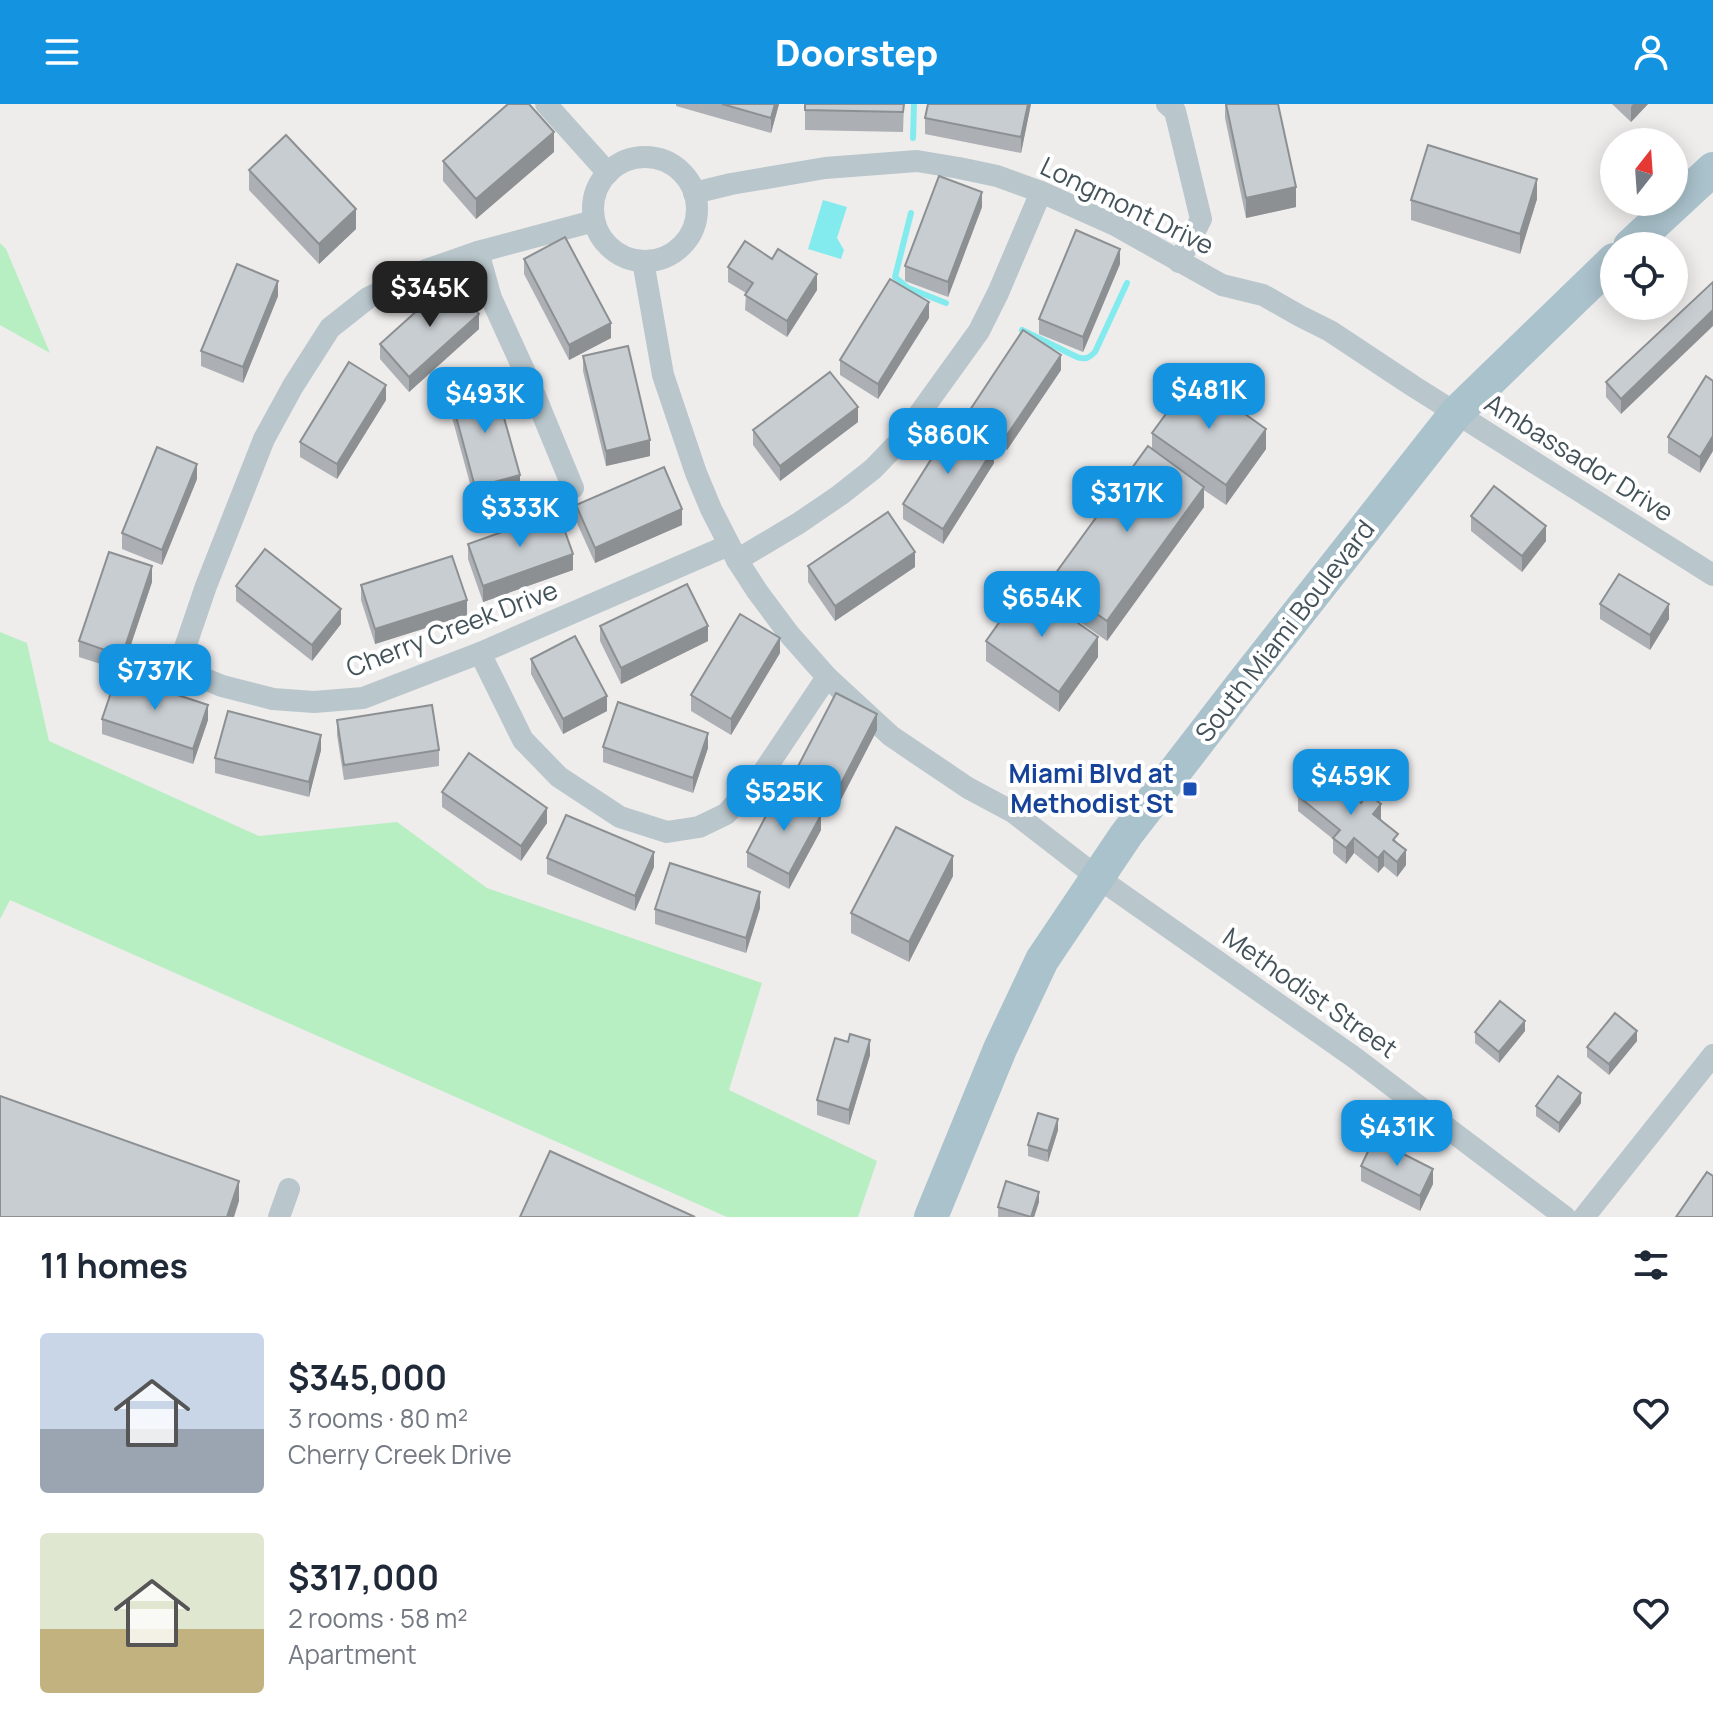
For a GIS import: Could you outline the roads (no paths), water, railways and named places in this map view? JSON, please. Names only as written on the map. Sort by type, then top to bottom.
[{"type":"main road","points":[[1645,232],[1713,169]]},
{"type":"main road","name":"South Miami Boulevard","points":[[931,1217],[1000,1049],[1042,960],[1150,802],[1456,413],[1600,274]]},
{"type":"street","points":[[546,104],[608,173]]},
{"type":"street","points":[[1167,104],[1175,111],[1201,219],[1179,262]]},
{"type":"street","points":[[639,158],[657,159],[680,172],[694,193],[697,209],[687,240],[675,252],[660,259],[643,261],[627,258],[612,249],[601,237],[594,221],[593,204],[598,187],[608,173],[622,162],[639,158]]},
{"type":"street","name":"Longmont Drive","points":[[694,193],[825,168],[892,162],[917,161],[997,176],[1115,225],[1222,285],[1263,295],[1330,331],[1456,413]]},
{"type":"street","name":"Cherry Creek Drive","points":[[594,221],[478,252],[426,270],[368,298],[330,328],[264,439],[206,586],[178,668],[222,686],[273,699],[314,702],[363,698],[799,523],[873,469],[899,442],[948,376],[979,331],[1041,192]]},
{"type":"street","points":[[478,252],[491,298],[573,488]]},
{"type":"street","name":"Methodist Street","points":[[643,261],[663,375],[711,509],[757,591],[827,677],[891,736],[968,788],[1013,812],[1097,877],[1355,1058],[1565,1217]]},
{"type":"street","name":"Ambassador Drive","points":[[1456,413],[1713,575]]},
{"type":"street","points":[[480,653],[523,740],[559,777],[620,817],[667,832],[699,827],[726,814],[760,777],[827,677]]},
{"type":"street","points":[[1584,1217],[1713,1055]]},
{"type":"street","points":[[279,1217],[289,1189]]},
{"type":"water","points":[[823,200],[847,207],[837,238],[844,250],[841,259],[808,249]]},
{"type":"waterway","points":[[913,138],[914,104]]},
{"type":"waterway","points":[[911,213],[895,277],[908,288],[946,303]]},
{"type":"waterway","points":[[1022,330],[1077,357],[1089,357],[1095,352],[1127,283]]},
{"type":"place","name":"Miami Blvd at Methodist St","points":[[1190,789]]}]
